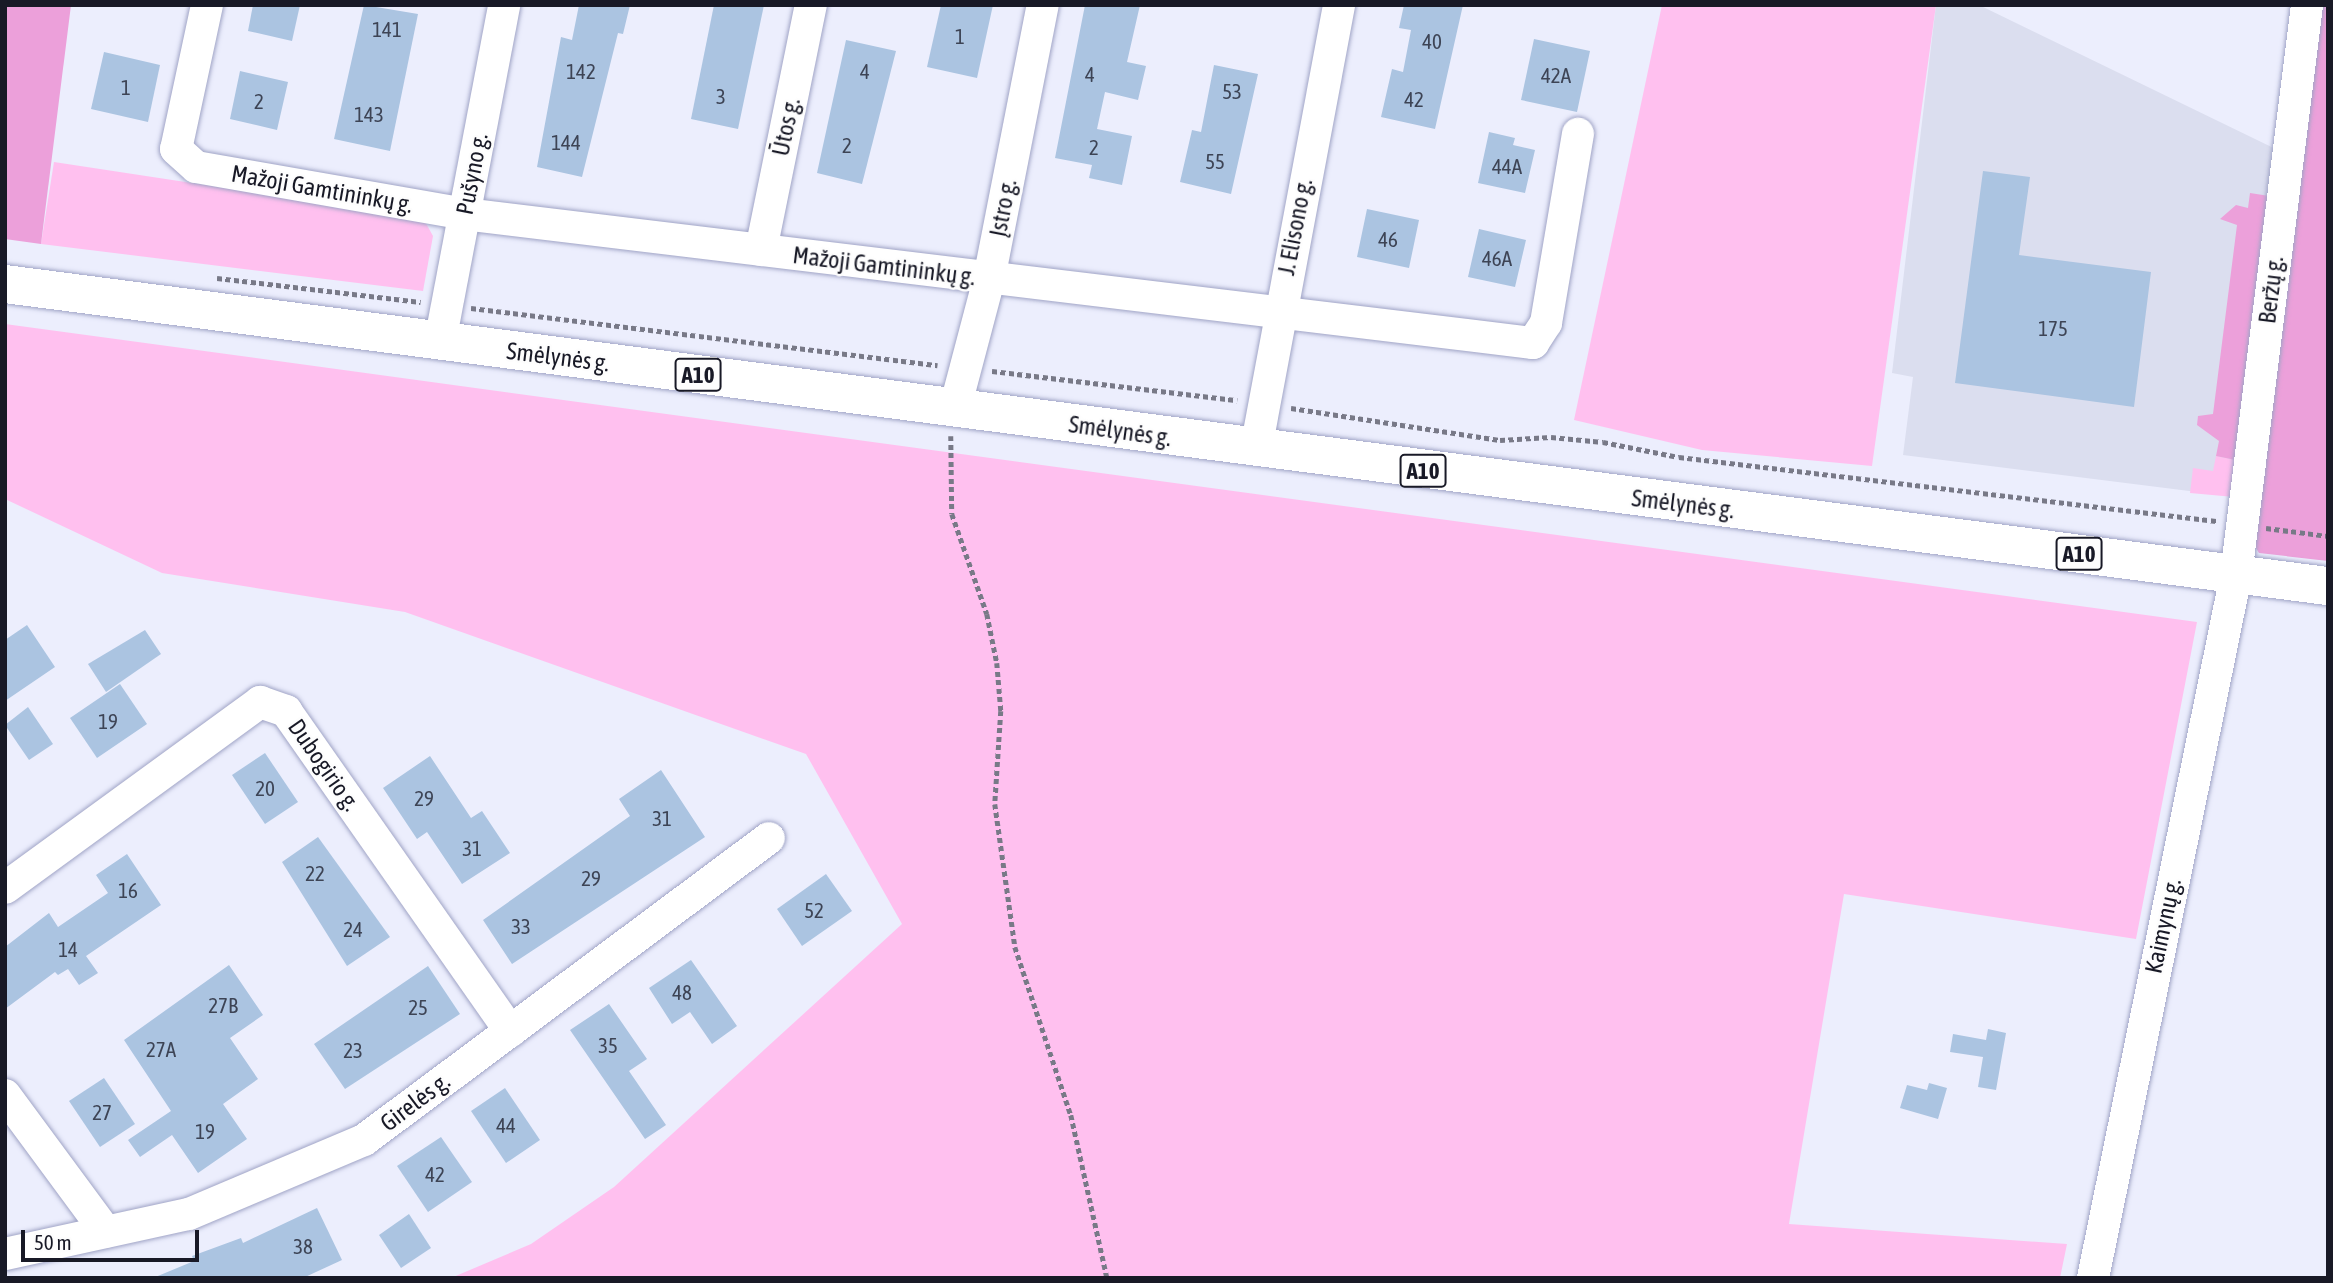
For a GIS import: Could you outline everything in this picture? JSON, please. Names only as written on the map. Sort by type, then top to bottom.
[{"type":"highway","name":"Smėlynės g.","points":[[5,284],[2236,575]]},
{"type":"highway","name":"A10","points":[[2236,575],[2328,586]]},
{"type":"street","name":"Mažoji Gamtininkų g.","points":[[207,5],[176,149],[196,167],[464,214],[1277,315],[1532,343],[1546,323],[1578,134]]},
{"type":"street","name":"Pušyno g.","points":[[440,342],[504,5]]},
{"type":"street","name":"Ūtos g.","points":[[761,250],[811,5]]},
{"type":"street","name":"Įstro g.","points":[[955,408],[963,368],[989,279],[1044,5]]},
{"type":"street","name":"J. Elisono g.","points":[[1256,449],[1277,315],[1339,5]]},
{"type":"street","name":"Beržų g.","points":[[2236,575],[2307,5]]},
{"type":"street","name":"Kaimynų g.","points":[[2093,1278],[2236,575]]},
{"type":"street","name":"Dubogirio g.","points":[[5,888],[260,702],[286,710],[510,1031]]},
{"type":"street","name":"Girelės g.","points":[[5,1254],[189,1214],[364,1140],[769,838]]},
{"type":"street","points":[[5,1094],[106,1232]]},
{"type":"path","points":[[204,276],[1262,403],[1500,440],[1551,437],[1603,442],[1679,457],[2328,536]]},
{"type":"path","points":[[955,408],[949,455],[951,502],[997,663],[1001,710],[995,804],[1016,947],[1071,1115],[1107,1278]]},
{"type":"shaded area","points":[[5,5],[71,5],[41,244],[5,239]]},
{"type":"shaded area","points":[[1662,5],[1936,5],[1872,466],[1702,450],[1574,420]]},
{"type":"shaded area","points":[[1936,5],[1979,5],[2288,155],[2245,498],[1903,455],[1913,377],[1892,373]]},
{"type":"shaded area","points":[[2307,5],[2328,5],[2328,561],[2259,553],[2242,525],[2250,463],[2216,456],[2219,441],[2197,425],[2198,416],[2213,414],[2237,225],[2220,219],[2236,205],[2248,208],[2250,193],[2282,198]]},
{"type":"shaded area","points":[[54,162],[423,218],[433,236],[423,291],[41,244]]},
{"type":"shaded area","points":[[5,324],[2197,622],[2136,939],[1844,894],[1789,1224],[2067,1244],[2060,1278],[451,1278],[531,1244],[614,1187],[902,924],[806,754],[405,612],[162,573],[5,499]]},
{"type":"shaded area","points":[[2216,456],[2250,463],[2245,498],[2190,493],[2193,468],[2213,471]]},
{"type":"building","points":[[253,5],[300,5],[292,41],[248,31]]},
{"type":"building","points":[[364,5],[418,14],[390,151],[334,139]]},
{"type":"building","points":[[579,5],[630,5],[623,34],[618,33],[582,177],[537,167],[561,37],[572,40]]},
{"type":"building","points":[[714,5],[764,5],[738,129],[691,119]]},
{"type":"building","points":[[941,5],[993,5],[977,78],[927,67]]},
{"type":"building","points":[[1085,5],[1140,5],[1127,62],[1146,66],[1138,100],[1105,92],[1097,129],[1132,136],[1122,185],[1089,178],[1092,165],[1055,158]]},
{"type":"building","points":[[1404,5],[1463,5],[1435,129],[1381,117],[1392,69],[1403,72],[1411,30],[1399,28]]},
{"type":"building","points":[[1534,39],[1590,51],[1577,112],[1521,100]]},
{"type":"building","points":[[846,40],[896,51],[862,184],[817,173]]},
{"type":"building","points":[[104,52],[160,65],[148,122],[91,109]]},
{"type":"building","points":[[1214,65],[1258,74],[1231,194],[1180,182],[1192,130],[1201,132]]},
{"type":"building","points":[[240,71],[288,82],[277,130],[230,119]]},
{"type":"building","points":[[1489,132],[1515,138],[1513,145],[1535,150],[1525,193],[1478,183]]},
{"type":"building","points":[[1983,171],[2030,177],[2019,255],[2151,272],[2134,407],[1955,383]]},
{"type":"building","points":[[1367,209],[1419,220],[1409,268],[1357,257]]},
{"type":"building","points":[[1479,229],[1526,240],[1515,287],[1468,277]]},
{"type":"building","points":[[27,625],[55,667],[5,701],[5,640]]},
{"type":"building","points":[[145,630],[161,654],[106,692],[88,664]]},
{"type":"building","points":[[120,684],[147,724],[97,758],[70,718]]},
{"type":"building","points":[[28,707],[53,744],[29,760],[5,725]]},
{"type":"building","points":[[265,753],[298,802],[265,824],[232,775]]},
{"type":"building","points":[[430,756],[471,818],[482,811],[510,853],[462,884],[427,832],[417,839],[383,788]]},
{"type":"building","points":[[661,770],[705,837],[512,964],[483,920],[630,816],[619,799]]},
{"type":"building","points":[[318,837],[390,937],[347,966],[282,862]]},
{"type":"building","points":[[127,854],[161,905],[86,956],[98,973],[79,985],[68,969],[58,975],[55,972],[5,1009],[5,947],[49,913],[58,927],[108,893],[96,875]]},
{"type":"building","points":[[826,874],[852,911],[802,946],[777,909]]},
{"type":"building","points":[[691,960],[737,1026],[712,1044],[690,1012],[672,1024],[649,988]]},
{"type":"building","points":[[229,965],[263,1015],[230,1038],[258,1079],[223,1104],[247,1139],[198,1173],[172,1135],[140,1157],[128,1140],[171,1111],[124,1040]]},
{"type":"building","points":[[428,966],[460,1014],[345,1089],[314,1044]]},
{"type":"building","points":[[609,1004],[647,1059],[629,1071],[666,1125],[645,1139],[570,1030]]},
{"type":"building","points":[[1988,1029],[2006,1033],[1996,1090],[1978,1087],[1983,1057],[1950,1052],[1953,1034],[1986,1040]]},
{"type":"building","points":[[104,1078],[135,1124],[100,1147],[69,1101]]},
{"type":"building","points":[[1929,1083],[1947,1088],[1938,1119],[1900,1108],[1907,1085],[1927,1090]]},
{"type":"building","points":[[505,1088],[540,1140],[506,1163],[471,1111]]},
{"type":"building","points":[[441,1137],[472,1182],[428,1212],[397,1166]]},
{"type":"building","points":[[317,1208],[342,1260],[303,1278],[153,1278],[194,1261],[192,1256],[241,1238],[243,1243]]},
{"type":"building","points":[[409,1214],[431,1248],[401,1268],[379,1235]]}]
